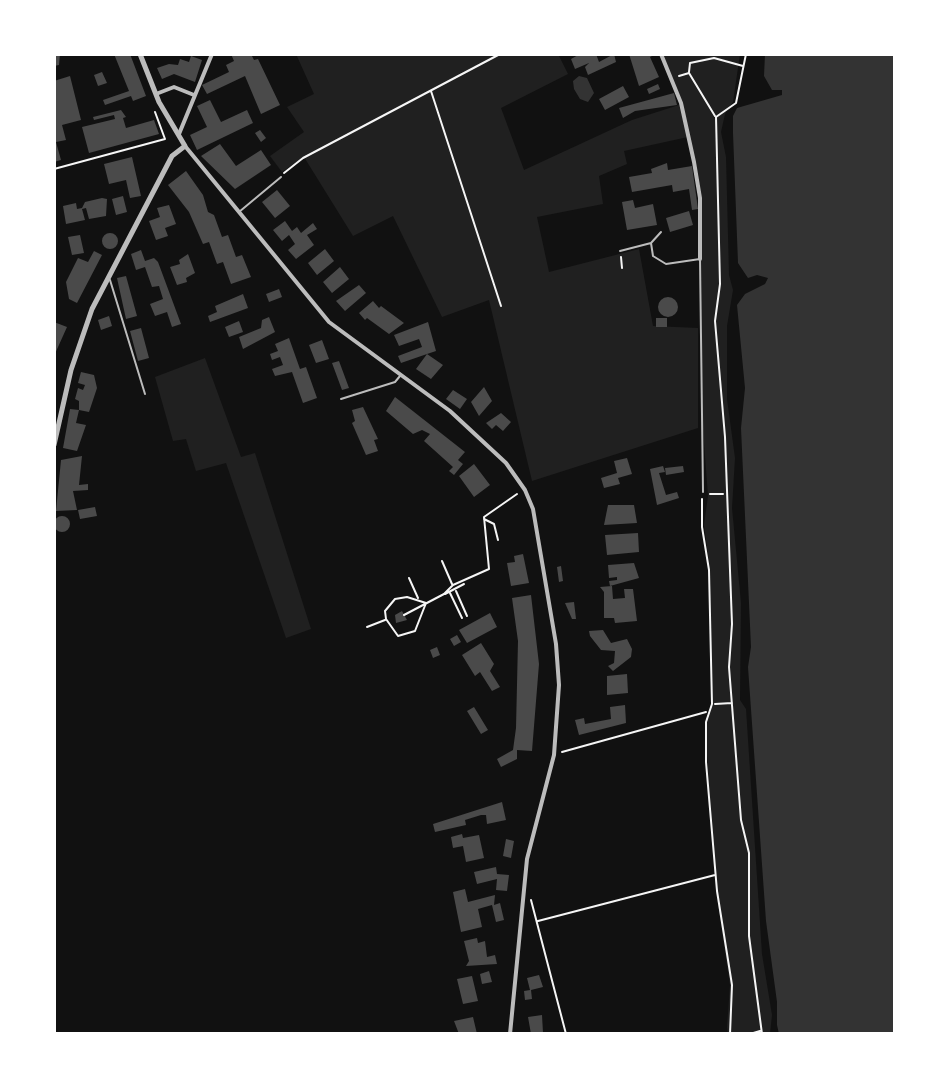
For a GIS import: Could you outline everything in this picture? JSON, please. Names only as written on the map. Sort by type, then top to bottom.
[{"type":"street","points":[[140,54],[155,95],[185,146],[329,322],[450,411],[506,463],[525,490],[538,533],[556,644],[559,685],[554,755],[527,859],[510,1034]]},
{"type":"street","points":[[178,136],[212,54]]},
{"type":"street","points":[[661,54],[681,103],[697,175],[700,259]]},
{"type":"street","points":[[155,95],[174,87],[194,95]]},
{"type":"street","points":[[54,445],[81,338],[109,275],[172,156],[185,146]]},
{"type":"lane","points":[[238,213],[281,177]]},
{"type":"lane","points":[[620,251],[651,243],[661,232]]},
{"type":"lane","points":[[651,243],[653,256],[666,264],[700,259],[703,492]]},
{"type":"lane","points":[[109,275],[145,394]]},
{"type":"lane","points":[[341,399],[395,382],[400,375]]},
{"type":"path","points":[[281,177],[303,158],[500,54]]},
{"type":"path","points":[[716,117],[736,103],[746,54]]},
{"type":"path","points":[[743,66],[714,58],[690,63],[689,73],[716,117],[720,284],[715,321],[720,352],[733,702],[741,820],[749,853],[749,936],[762,1032],[750,1034]]},
{"type":"path","points":[[672,78],[689,73]]},
{"type":"path","points":[[430,90],[501,306]]},
{"type":"path","points":[[159,102],[153,107],[172,156]]},
{"type":"path","points":[[54,169],[165,139]]},
{"type":"path","points":[[620,251],[622,268]]},
{"type":"path","points":[[444,594],[453,585],[489,569],[483,519],[488,512],[525,490]]},
{"type":"path","points":[[703,492],[702,527],[709,570],[712,704],[706,722],[716,875],[732,985],[730,1034]]},
{"type":"path","points":[[709,494],[725,494]]},
{"type":"path","points":[[483,519],[494,524],[498,540]]},
{"type":"path","points":[[442,561],[453,585]]},
{"type":"path","points":[[409,578],[419,599]]},
{"type":"path","points":[[404,615],[456,591],[465,582]]},
{"type":"path","points":[[456,591],[467,616]]},
{"type":"path","points":[[450,593],[462,618]]},
{"type":"path","points":[[395,599],[419,599],[426,603],[417,629],[406,636],[398,636],[386,619],[387,605],[395,599]]},
{"type":"path","points":[[367,627],[386,619]]},
{"type":"path","points":[[712,704],[733,702]]},
{"type":"path","points":[[554,755],[708,712]]},
{"type":"path","points":[[696,714],[706,722]]},
{"type":"path","points":[[538,921],[716,875]]},
{"type":"path","points":[[523,891],[530,898],[538,921],[566,1034]]},
{"type":"shaded area","points":[[296,54],[558,54],[568,74],[501,108],[524,170],[632,120],[679,105],[688,137],[624,151],[627,164],[599,176],[603,204],[537,217],[549,272],[639,249],[653,326],[698,328],[698,428],[532,481],[489,300],[442,317],[393,216],[353,236],[304,157],[282,172],[270,156],[304,132],[287,107],[314,94]]},
{"type":"shaded area","points":[[663,54],[740,54],[733,102],[725,114],[721,132],[726,157],[729,275],[733,290],[727,326],[727,399],[735,458],[732,508],[741,603],[740,700],[746,709],[762,954],[772,1015],[770,1034],[728,1034],[727,1027],[730,985],[716,891],[705,726],[713,704],[710,570],[704,525],[708,496],[703,429],[700,188],[679,94]]},
{"type":"shaded area","points":[[765,54],[895,54],[895,1034],[779,1034],[777,1025],[777,1002],[766,921],[748,667],[751,647],[741,428],[745,388],[737,305],[745,294],[765,284],[768,278],[757,275],[748,278],[738,263],[733,133],[733,116],[737,108],[782,95],[782,90],[772,90],[764,76]]},
{"type":"shaded area","points":[[579,76],[587,78],[594,93],[588,102],[580,99],[574,89],[573,81]]},
{"type":"shaded area","points":[[205,358],[241,457],[255,453],[311,629],[286,638],[226,463],[196,471],[186,439],[173,441],[155,377]]},
{"type":"building","points":[[54,54],[60,54],[59,65],[54,66]]},
{"type":"building","points":[[114,54],[130,54],[146,96],[133,101],[131,96],[105,105],[103,100],[129,91]]},
{"type":"building","points":[[231,54],[251,54],[254,60],[258,59],[280,105],[261,114],[245,76],[207,94],[202,85],[229,72],[226,65],[234,61]]},
{"type":"building","points":[[580,54],[596,54],[599,62],[614,54],[616,62],[588,75],[585,67],[589,63],[575,69],[571,59]]},
{"type":"building","points":[[629,54],[656,54],[650,57],[659,77],[639,86]]},
{"type":"building","points":[[191,56],[202,60],[195,82],[174,74],[162,79],[157,68],[178,65],[180,59],[189,62]]},
{"type":"building","points":[[102,72],[107,83],[98,86],[94,75]]},
{"type":"building","points":[[70,76],[81,120],[62,125],[66,140],[56,142],[61,160],[54,162],[54,81]]},
{"type":"building","points":[[658,84],[660,89],[649,94],[647,89]]},
{"type":"building","points":[[623,86],[629,97],[605,110],[599,99]]},
{"type":"building","points":[[674,93],[677,105],[635,111],[623,118],[619,108]]},
{"type":"building","points":[[210,100],[221,122],[247,110],[253,123],[197,150],[190,135],[207,127],[197,106]]},
{"type":"building","points":[[121,110],[126,117],[123,118],[126,128],[154,120],[159,134],[89,153],[82,127],[115,119],[114,115],[94,120],[93,117]]},
{"type":"building","points":[[260,130],[266,138],[261,142],[255,133]]},
{"type":"building","points":[[220,144],[236,166],[261,150],[271,165],[235,189],[201,156]]},
{"type":"building","points":[[132,157],[141,196],[130,198],[126,180],[109,184],[104,164]]},
{"type":"building","points":[[667,163],[668,170],[692,166],[698,209],[692,210],[689,189],[673,192],[672,185],[632,192],[629,177],[652,173],[651,169]]},
{"type":"building","points":[[186,171],[203,195],[208,212],[214,215],[222,237],[228,235],[236,257],[242,255],[251,277],[231,284],[223,262],[217,264],[209,242],[203,244],[189,212],[168,185]]},
{"type":"building","points":[[277,190],[290,206],[275,218],[262,202]]},
{"type":"building","points":[[123,196],[127,212],[116,215],[112,199]]},
{"type":"building","points":[[107,199],[106,216],[89,219],[86,208],[82,209],[85,220],[66,224],[63,206],[76,203],[77,209],[82,208],[85,202]]},
{"type":"building","points":[[633,200],[635,208],[653,204],[657,225],[627,230],[622,202]]},
{"type":"building","points":[[169,205],[176,224],[165,228],[168,236],[156,240],[149,221],[160,217],[157,208]]},
{"type":"building","points":[[689,211],[693,225],[670,232],[666,218]]},
{"type":"building","points":[[285,221],[292,231],[297,227],[301,233],[313,223],[317,229],[307,235],[314,245],[296,259],[288,250],[295,244],[289,235],[282,241],[273,230]]},
{"type":"building","points":[[107,233],[113,233],[118,241],[116,247],[107,249],[102,244],[102,238]]},
{"type":"building","points":[[80,235],[84,253],[72,255],[68,237]]},
{"type":"building","points":[[325,249],[334,261],[317,275],[308,263]]},
{"type":"building","points":[[141,250],[145,261],[154,258],[158,262],[181,324],[172,327],[167,312],[155,316],[150,304],[163,299],[159,286],[152,287],[145,267],[136,270],[131,254]]},
{"type":"building","points":[[94,251],[102,255],[77,303],[69,299],[66,282],[78,258],[88,262]]},
{"type":"building","points":[[188,254],[195,273],[186,278],[187,282],[177,285],[170,267],[180,264],[179,260]]},
{"type":"building","points":[[340,267],[349,279],[332,293],[323,282]]},
{"type":"building","points":[[126,276],[137,316],[126,319],[117,278]]},
{"type":"building","points":[[359,285],[366,293],[345,311],[336,301]]},
{"type":"building","points":[[279,289],[282,297],[269,302],[266,294]]},
{"type":"building","points":[[243,294],[248,308],[210,322],[208,316],[217,312],[215,306]]},
{"type":"building","points":[[664,297],[672,297],[678,307],[672,317],[664,317],[658,311],[658,303]]},
{"type":"building","points":[[373,301],[404,323],[389,334],[367,318],[365,320],[359,313]]},
{"type":"building","points":[[109,316],[112,326],[101,330],[98,320]]},
{"type":"building","points":[[269,317],[275,332],[243,349],[239,337],[261,328],[262,320]]},
{"type":"building","points":[[656,318],[667,318],[667,327],[656,327]]},
{"type":"building","points":[[239,321],[243,332],[229,337],[225,327]]},
{"type":"building","points":[[54,322],[67,327],[54,356]]},
{"type":"building","points":[[428,322],[436,351],[401,363],[398,356],[422,347],[419,339],[399,346],[394,335]]},
{"type":"building","points":[[141,328],[149,358],[138,361],[130,331]]},
{"type":"building","points":[[289,338],[300,369],[306,367],[317,398],[303,403],[292,372],[275,376],[272,369],[283,365],[280,357],[272,360],[270,354],[278,351],[275,344]]},
{"type":"building","points":[[322,340],[329,359],[316,363],[309,345]]},
{"type":"building","points":[[427,354],[443,365],[431,379],[416,369]]},
{"type":"building","points":[[339,361],[349,388],[342,390],[332,363]]},
{"type":"building","points":[[81,372],[94,375],[97,388],[89,412],[79,410],[79,401],[75,399],[78,388],[83,390],[85,385],[78,383]]},
{"type":"building","points":[[484,387],[492,401],[479,416],[471,402]]},
{"type":"building","points":[[453,390],[467,399],[460,409],[446,399]]},
{"type":"building","points":[[395,397],[465,452],[458,460],[463,464],[454,475],[449,471],[453,467],[424,441],[430,434],[422,430],[413,434],[386,411]]},
{"type":"building","points":[[363,407],[378,439],[374,440],[378,451],[366,455],[352,423],[355,421],[352,410]]},
{"type":"building","points":[[70,409],[79,410],[76,423],[86,425],[77,451],[63,448]]},
{"type":"building","points":[[501,413],[511,422],[503,431],[496,425],[492,429],[486,423]]},
{"type":"building","points":[[82,456],[79,485],[88,484],[88,490],[73,491],[77,510],[56,511],[61,460]]},
{"type":"building","points":[[627,458],[632,474],[618,478],[620,484],[604,488],[601,478],[617,473],[614,461]]},
{"type":"building","points":[[474,464],[490,485],[474,497],[459,476]]},
{"type":"building","points":[[663,466],[665,472],[659,473],[666,495],[677,492],[679,498],[657,505],[650,469]]},
{"type":"building","points":[[683,466],[684,472],[666,475],[665,468]]},
{"type":"building","points":[[608,505],[634,505],[637,523],[604,525]]},
{"type":"building","points":[[95,507],[97,516],[80,519],[78,510]]},
{"type":"building","points":[[59,516],[65,516],[70,524],[68,530],[59,532],[54,527],[54,521]]},
{"type":"building","points":[[638,533],[639,552],[607,555],[605,535]]},
{"type":"building","points":[[523,554],[529,583],[511,586],[507,563],[515,562],[514,556]]},
{"type":"building","points":[[634,563],[639,578],[610,586],[609,581],[617,580],[617,577],[609,578],[608,565]]},
{"type":"building","points":[[561,566],[563,581],[559,582],[557,567]]},
{"type":"building","points":[[612,586],[613,599],[625,598],[624,589],[633,589],[637,621],[615,623],[614,618],[604,618],[604,592],[600,587]]},
{"type":"building","points":[[531,595],[539,664],[532,751],[517,750],[517,759],[501,767],[497,759],[513,750],[516,728],[518,641],[512,598]]},
{"type":"building","points":[[574,602],[576,619],[572,619],[565,603]]},
{"type":"building","points":[[402,611],[407,620],[396,623],[395,615]]},
{"type":"building","points":[[490,613],[497,627],[467,643],[459,630]]},
{"type":"building","points":[[603,630],[611,643],[627,639],[632,649],[631,657],[613,671],[608,666],[614,663],[615,651],[601,650],[590,636],[589,631]]},
{"type":"building","points":[[457,635],[461,642],[454,646],[450,639]]},
{"type":"building","points":[[481,643],[494,664],[490,671],[500,687],[492,691],[480,672],[475,676],[462,655]]},
{"type":"building","points":[[437,647],[440,655],[433,658],[430,650]]},
{"type":"building","points":[[627,674],[628,693],[607,695],[607,676]]},
{"type":"building","points":[[625,705],[626,723],[579,735],[575,720],[584,718],[585,724],[611,719],[610,707]]},
{"type":"building","points":[[474,707],[488,730],[481,734],[467,711]]},
{"type":"building","points":[[502,802],[506,820],[487,824],[486,815],[481,815],[465,820],[466,825],[435,832],[433,824]]},
{"type":"building","points":[[462,834],[463,838],[479,835],[484,858],[466,862],[463,846],[453,848],[451,837]]},
{"type":"building","points":[[506,839],[514,841],[511,858],[503,856]]},
{"type":"building","points":[[496,867],[497,874],[509,875],[507,891],[496,890],[497,879],[477,884],[474,872]]},
{"type":"building","points":[[465,889],[468,902],[495,895],[494,905],[500,903],[504,920],[496,922],[492,905],[478,909],[482,927],[461,932],[453,892]]},
{"type":"building","points":[[477,938],[478,943],[485,941],[487,957],[495,955],[497,964],[466,966],[469,961],[464,941]]},
{"type":"building","points":[[489,971],[492,982],[482,984],[480,974]]},
{"type":"building","points":[[539,975],[543,987],[531,990],[532,999],[525,1000],[524,991],[530,990],[527,978]]},
{"type":"building","points":[[472,976],[478,1001],[463,1004],[457,979]]},
{"type":"building","points":[[542,1015],[543,1033],[531,1034],[528,1017]]},
{"type":"building","points":[[473,1017],[477,1034],[459,1034],[454,1021]]}]
